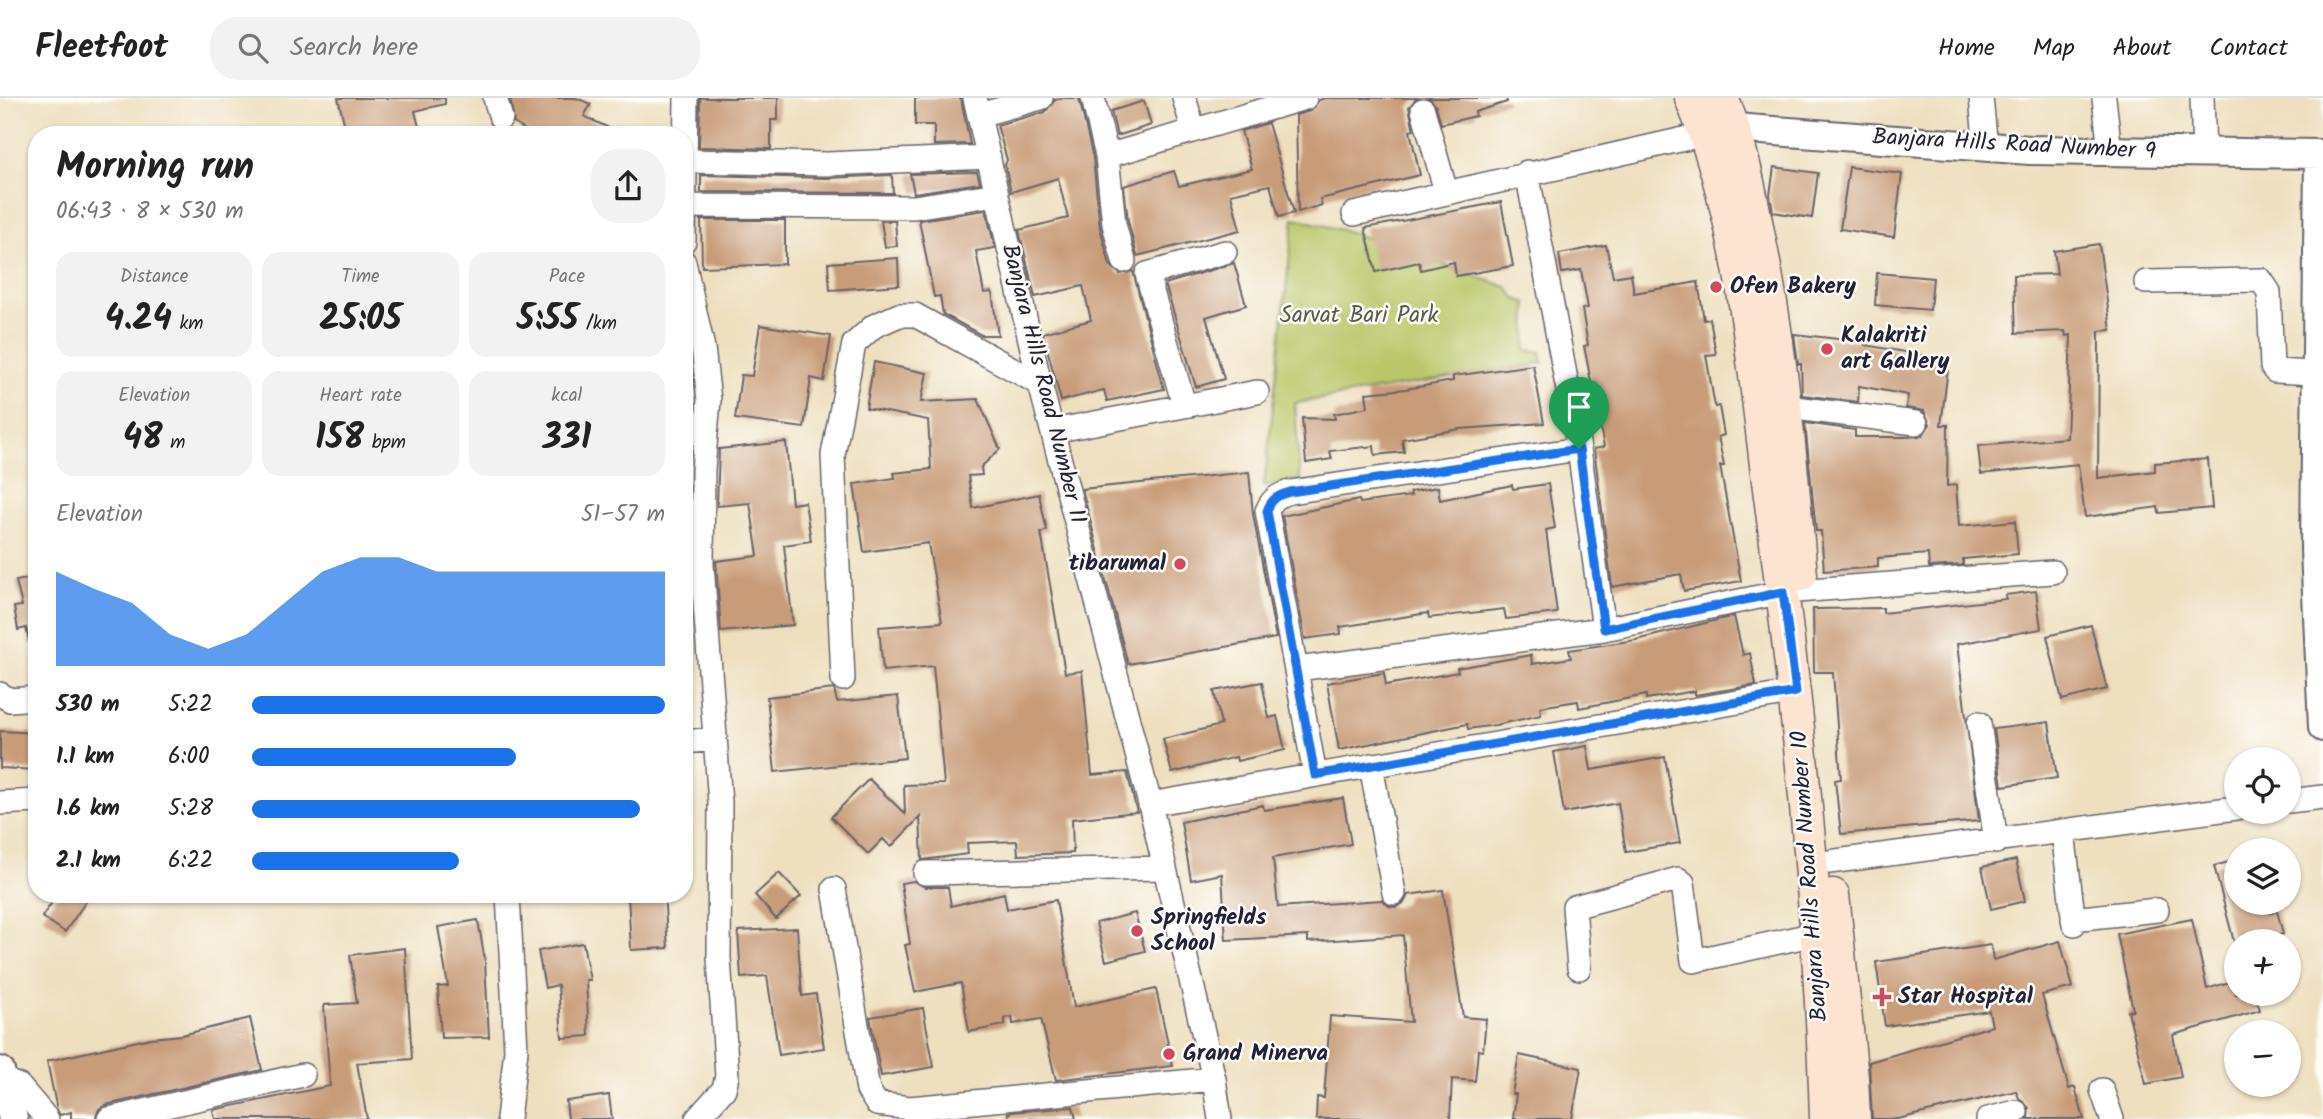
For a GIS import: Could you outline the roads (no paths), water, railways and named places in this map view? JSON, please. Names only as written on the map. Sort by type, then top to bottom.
[{"type":"main road","name":"Banjara Hills Road Number 10","points":[[1691,98],[1721,131],[1772,298],[1787,407],[1796,692],[1826,1119]]},
{"type":"main road","name":"Banjara Hills Road Number 10","points":[[1722,98],[1725,204],[1792,591],[1829,862],[1852,1068],[1854,1119]]},
{"type":"street","points":[[686,98],[686,126]]},
{"type":"street","points":[[977,106],[1041,98]]},
{"type":"street","points":[[1093,98],[1107,156],[1114,224],[1124,261]]},
{"type":"street","points":[[1184,98],[1193,128]]},
{"type":"street","points":[[1107,156],[1193,128],[1306,98]]},
{"type":"street","points":[[1981,98],[1986,148]]},
{"type":"street","points":[[2104,98],[2110,152]]},
{"type":"street","points":[[2202,98],[2204,152]]},
{"type":"street","name":"Banjara Hills Road Number 11","points":[[977,106],[1040,384],[1150,804],[1214,1079],[1220,1119]]},
{"type":"street","points":[[1423,110],[1446,192]]},
{"type":"street","points":[[1354,214],[1527,172],[1721,131]]},
{"type":"street","name":"Banjara Hills Road Number 9","points":[[1721,131],[1986,148],[2321,154]]},
{"type":"street","points":[[2321,154],[2319,322],[2315,373],[2315,549],[2323,727]]},
{"type":"street","points":[[693,161],[827,164],[989,157]]},
{"type":"street","points":[[1527,172],[1579,449],[1604,629]]},
{"type":"street","points":[[693,206],[914,207],[997,194]]},
{"type":"street","points":[[1184,405],[1147,274],[1225,252]]},
{"type":"street","points":[[2146,282],[2261,280],[2269,292],[2272,367],[2275,370],[2315,373]]},
{"type":"street","points":[[693,303],[703,348],[709,400],[703,469],[702,565],[720,803],[719,958],[727,1076],[724,1089],[697,1119]]},
{"type":"street","points":[[843,679],[834,455],[854,344],[874,326],[899,316],[915,315],[1040,384]]},
{"type":"street","points":[[1053,431],[1257,392]]},
{"type":"street","points":[[1787,407],[1916,423]]},
{"type":"street","points":[[1315,775],[1267,511],[1270,502],[1279,495],[1579,449]]},
{"type":"street","points":[[1297,669],[1604,629],[1792,591],[2053,572]]},
{"type":"street","points":[[1150,804],[1796,692]]},
{"type":"street","points":[[0,694],[10,700],[28,699]]},
{"type":"street","points":[[1979,723],[1996,842]]},
{"type":"street","points":[[693,741],[715,739]]},
{"type":"street","points":[[1371,765],[1394,893]]},
{"type":"street","points":[[2301,800],[2323,797]]},
{"type":"street","points":[[0,803],[28,801]]},
{"type":"street","points":[[1829,862],[1996,842],[2224,810]]},
{"type":"street","points":[[2063,832],[2074,922],[2157,910]]},
{"type":"street","points":[[925,873],[1163,868]]},
{"type":"street","points":[[1579,968],[1574,907],[1678,879],[1683,883],[1693,961],[1815,934]]},
{"type":"street","points":[[834,889],[868,1090],[877,1104],[910,1108],[1214,1079]]},
{"type":"street","points":[[508,903],[516,1050],[508,1119]]},
{"type":"street","points":[[2,1075],[13,1119]]},
{"type":"street","points":[[2,1075],[19,1086],[47,1119]]},
{"type":"street","points":[[109,1119],[303,1075]]},
{"type":"street","points":[[2102,1090],[2112,1119]]},
{"type":"street","points":[[1988,1119],[2016,1112]]},
{"type":"place","name":"Ofen Bakery","points":[[1716,287]]},
{"type":"place","name":"Kalakriti art Gallery","points":[[1827,349]]},
{"type":"place","name":"tibarumal","points":[[1180,564]]},
{"type":"place","name":"Springfields School","points":[[1137,931]]},
{"type":"place","name":"Star Hospital","points":[[1882,997]]},
{"type":"place","name":"Grand Minerva","points":[[1169,1054]]},
{"type":"park label","name":"Sarvat Bari Park","points":[[1359,316]]}]
